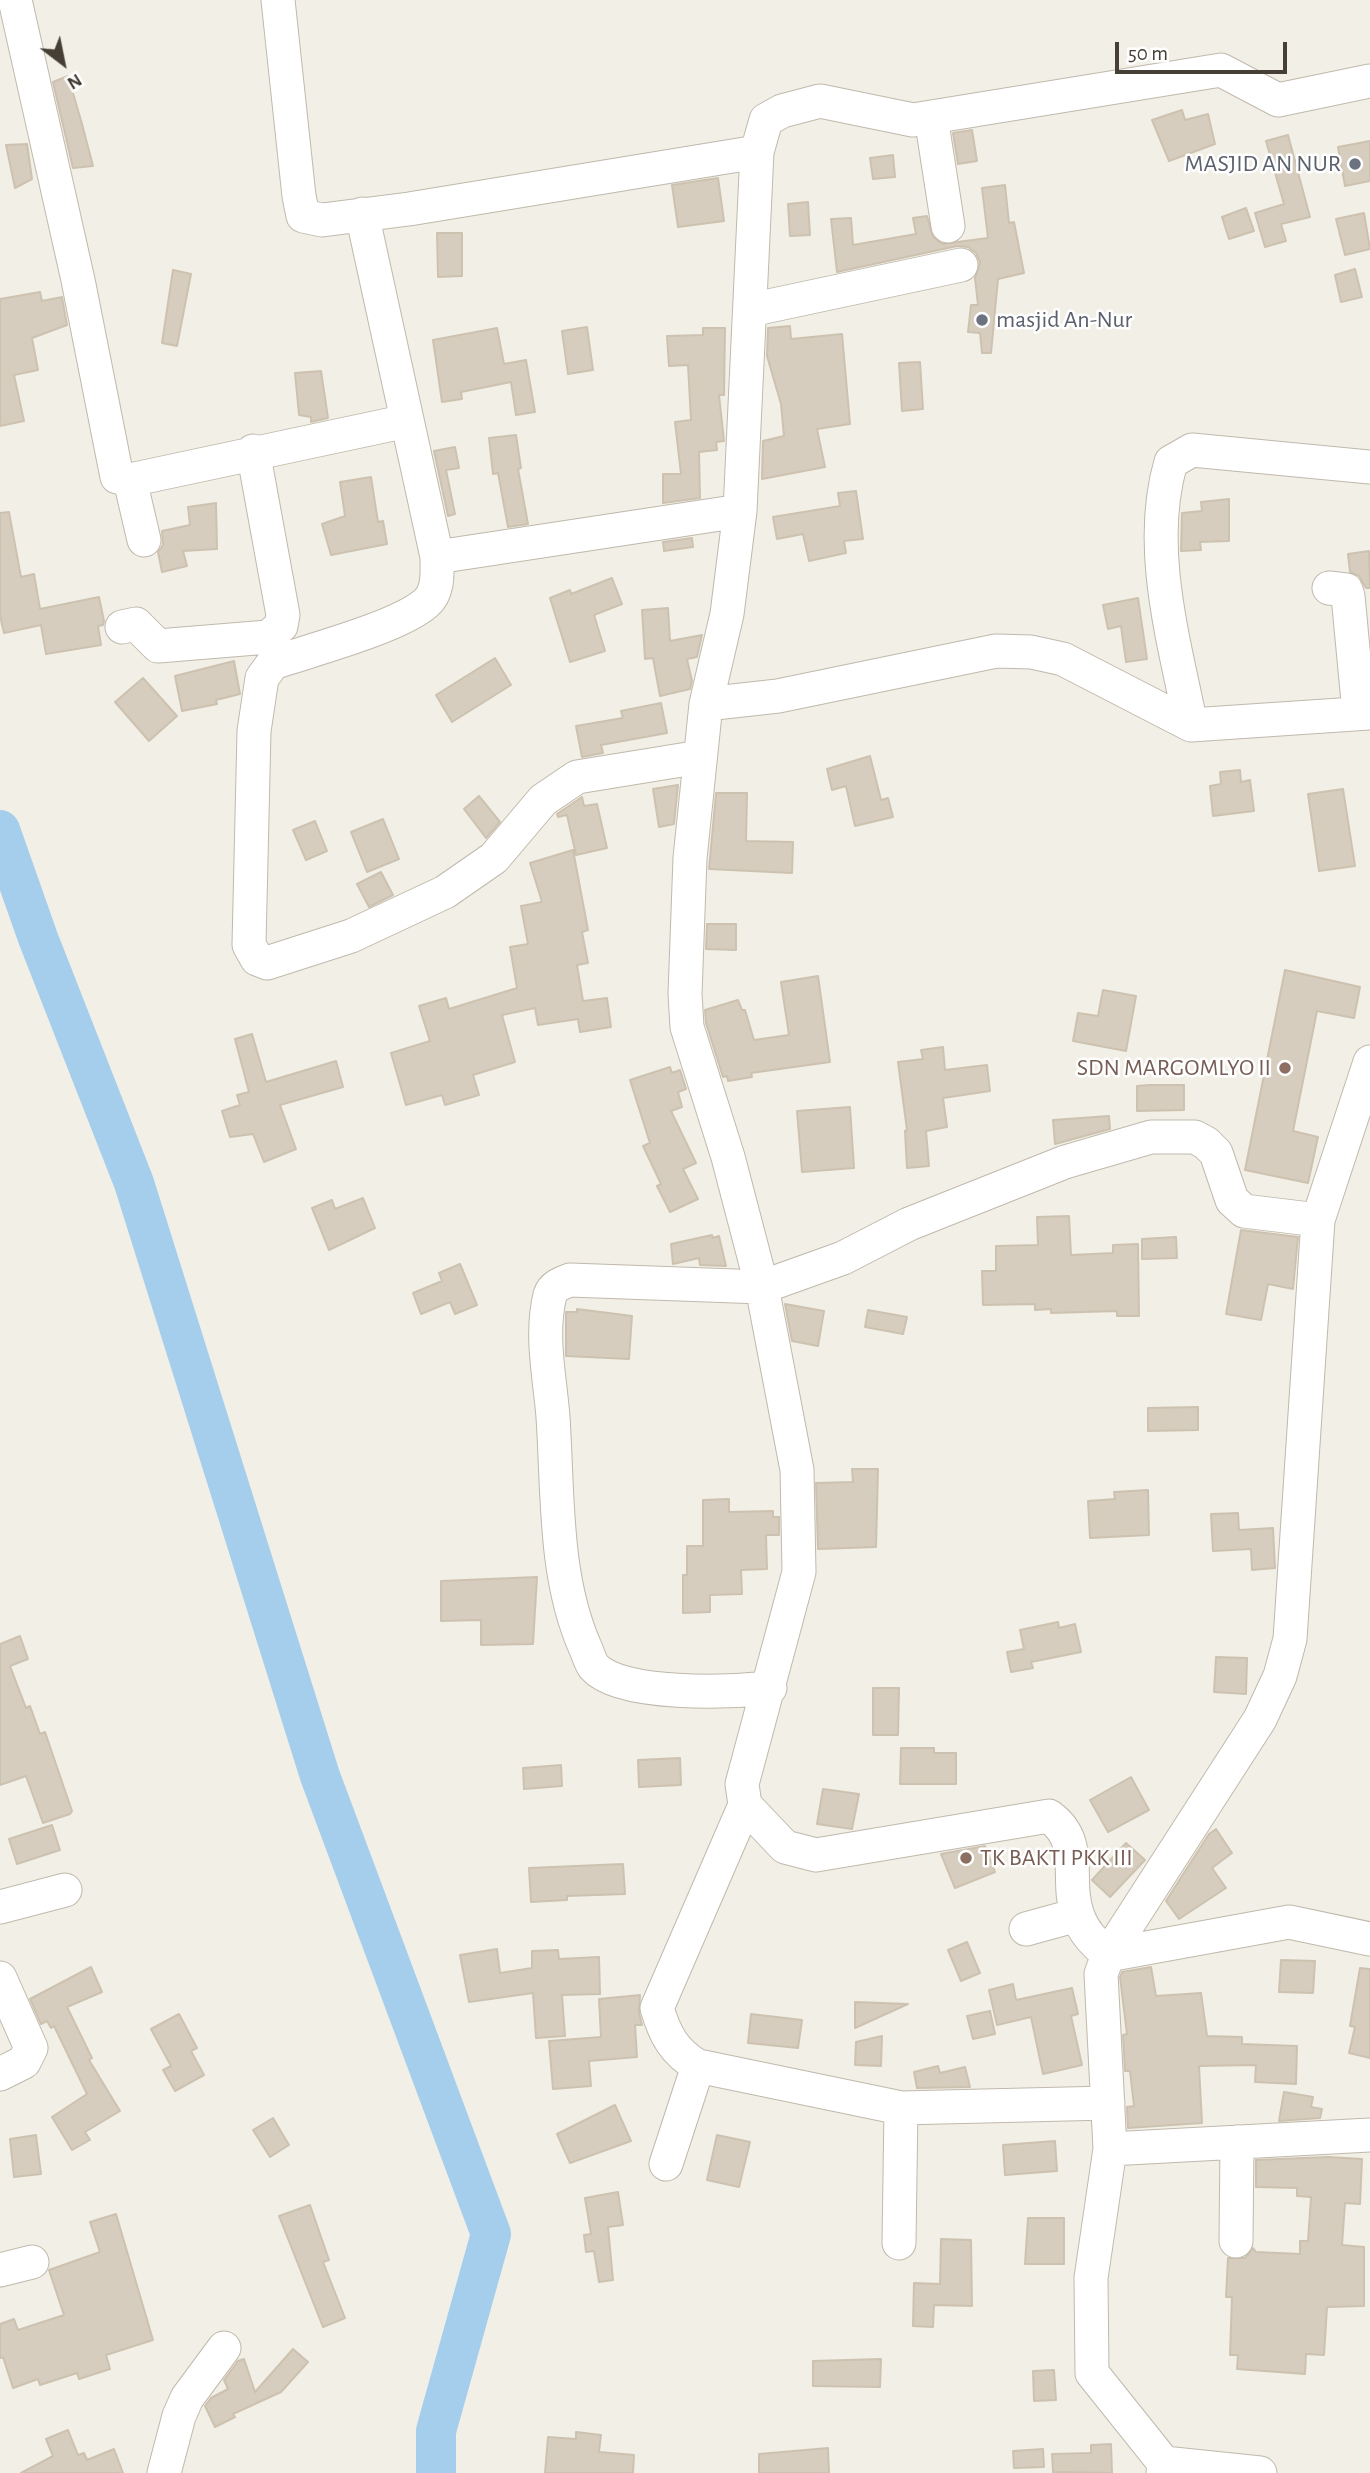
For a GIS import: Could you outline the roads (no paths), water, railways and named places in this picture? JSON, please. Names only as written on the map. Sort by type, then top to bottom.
[{"type":"street","points":[[15,0],[78,280],[114,473],[118,478],[130,480],[407,421]]},
{"type":"street","points":[[278,0],[303,216],[322,220],[409,209],[757,152]]},
{"type":"street","points":[[1108,2103],[901,2108],[698,2066],[680,2055],[665,2033],[657,2008],[745,1805],[742,1784],[770,1688],[799,1572],[797,1470],[762,1287],[728,1157],[687,1027],[685,994],[690,858],[706,704],[727,614],[740,511],[757,152],[766,120],[782,111],[820,101],[913,120],[1221,70],[1278,100],[1370,81]]},
{"type":"street","points":[[931,117],[948,226]]},
{"type":"street","points":[[362,214],[437,557],[436,587],[427,603],[388,624],[273,663],[262,678],[254,731],[249,945],[257,959],[267,963],[351,936],[445,892],[494,858],[542,800],[560,785],[577,777],[700,757]]},
{"type":"street","points":[[750,310],[961,265]]},
{"type":"street","points":[[1191,725],[1162,583],[1161,511],[1171,463],[1192,450],[1370,467]]},
{"type":"street","points":[[122,627],[136,624],[158,646],[268,638],[281,626],[283,615],[253,452]]},
{"type":"street","points":[[130,480],[144,540]]},
{"type":"street","points":[[437,557],[740,511]]},
{"type":"street","points":[[706,704],[778,696],[996,651],[1063,659],[1191,725],[1365,712],[1348,596],[1346,590],[1340,587],[1329,588]]},
{"type":"street","points":[[1260,2473],[1163,2468],[1092,2372],[1091,2278],[1110,2149],[1100,2007],[1101,1974],[1108,1955],[1260,1719],[1280,1676],[1290,1639],[1318,1220],[1370,1062]]},
{"type":"street","points":[[770,1688],[724,1692],[640,1686],[614,1680],[594,1667],[573,1620],[560,1536],[546,1354],[551,1293],[559,1284],[570,1280],[762,1287],[843,1258],[909,1224],[1065,1162],[1151,1137],[1195,1137],[1206,1143],[1216,1153],[1232,1199],[1244,1211],[1318,1220]]},
{"type":"street","points":[[745,1805],[785,1847],[816,1855],[1049,1816],[1062,1826],[1072,1846],[1072,1890],[1077,1915],[1086,1934],[1108,1955]]},
{"type":"street","points":[[0,1907],[65,1890]]},
{"type":"street","points":[[1026,1929],[1077,1915]]},
{"type":"street","points":[[1108,1955],[1289,1922],[1370,1940]]},
{"type":"street","points":[[0,1978],[31,2048],[24,2062],[0,2074]]},
{"type":"street","points":[[666,2164],[698,2066]]},
{"type":"street","points":[[899,2243],[901,2108]]},
{"type":"street","points":[[1110,2149],[1370,2135]]},
{"type":"street","points":[[1236,2241],[1237,2142]]},
{"type":"street","points":[[0,2270],[32,2262]]},
{"type":"street","points":[[164,2473],[179,2416],[187,2398],[224,2348]]},
{"type":"waterway","points":[[0,830],[38,938],[134,1183],[320,1776],[491,2234],[436,2431],[436,2473]]},
{"type":"place","name":"MASJID AN NUR","points":[[1355,164]]},
{"type":"place","name":"masjid An-Nur","points":[[982,320]]},
{"type":"place","name":"SDN MARGOMLYO II","points":[[1285,1068]]},
{"type":"place","name":"TK BAKTI PKK III","points":[[966,1858]]}]
